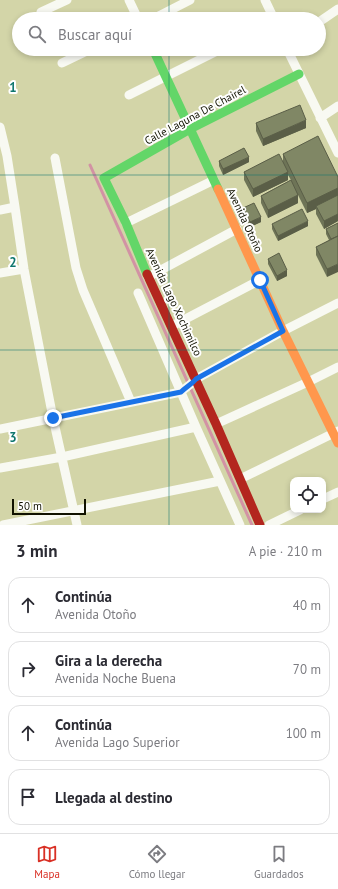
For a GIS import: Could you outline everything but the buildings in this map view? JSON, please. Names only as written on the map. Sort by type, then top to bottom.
[{"type":"street","points":[[41,12],[67,0]]},
{"type":"street","points":[[129,0],[135,12]]},
{"type":"street","points":[[167,12],[190,0]]},
{"type":"street","points":[[265,0],[271,12]]},
{"type":"street","points":[[326,17],[338,9]]},
{"type":"street","points":[[62,63],[76,56]]},
{"type":"street","name":"Avenida Otoño","points":[[156,56],[283,331],[308,382],[336,432],[338,443]]},
{"type":"street","points":[[129,95],[207,56]]},
{"type":"street","points":[[290,56],[338,153]]},
{"type":"street","name":"Calle Laguna De Chairel","points":[[104,178],[190,129],[299,74]]},
{"type":"street","points":[[320,118],[338,106]]},
{"type":"street","points":[[0,127],[7,156],[24,269],[53,418],[77,525]]},
{"type":"street","points":[[55,158],[76,268],[83,290],[131,402]]},
{"type":"street","name":"Avenida Lago Xochimilco","points":[[104,178],[172,326],[188,385],[196,427],[240,525]]},
{"type":"street","points":[[126,224],[214,180]]},
{"type":"street","points":[[0,210],[15,207]]},
{"type":"street","points":[[148,276],[236,229]]},
{"type":"street","points":[[0,273],[24,269]]},
{"type":"street","points":[[172,326],[260,280]]},
{"type":"street","name":"Avenida Lago Xochimilco","points":[[138,293],[188,385],[216,424],[260,525]]},
{"type":"street","points":[[0,429],[131,402],[188,385],[283,331],[338,303]]},
{"type":"street","points":[[216,424],[338,367]]},
{"type":"street","points":[[0,468],[196,427]]},
{"type":"street","points":[[240,479],[336,432]]},
{"type":"street","points":[[3,525],[220,481]]},
{"type":"street","points":[[326,498],[338,492]]},
{"type":"street","points":[[269,525],[294,513]]},
{"type":"waterway","points":[[90,165],[252,525]]},
{"type":"traffic: fast","points":[[156,56],[218,189]]},
{"type":"traffic: fast","points":[[147,274],[126,223],[104,178],[190,129],[299,74]]},
{"type":"traffic: slow","points":[[218,189],[283,331],[338,443]]},
{"type":"traffic: jam","points":[[147,274],[216,424],[260,525]]},
{"type":"route","points":[[53,418],[181,392],[196,379],[283,331],[260,280]]}]
